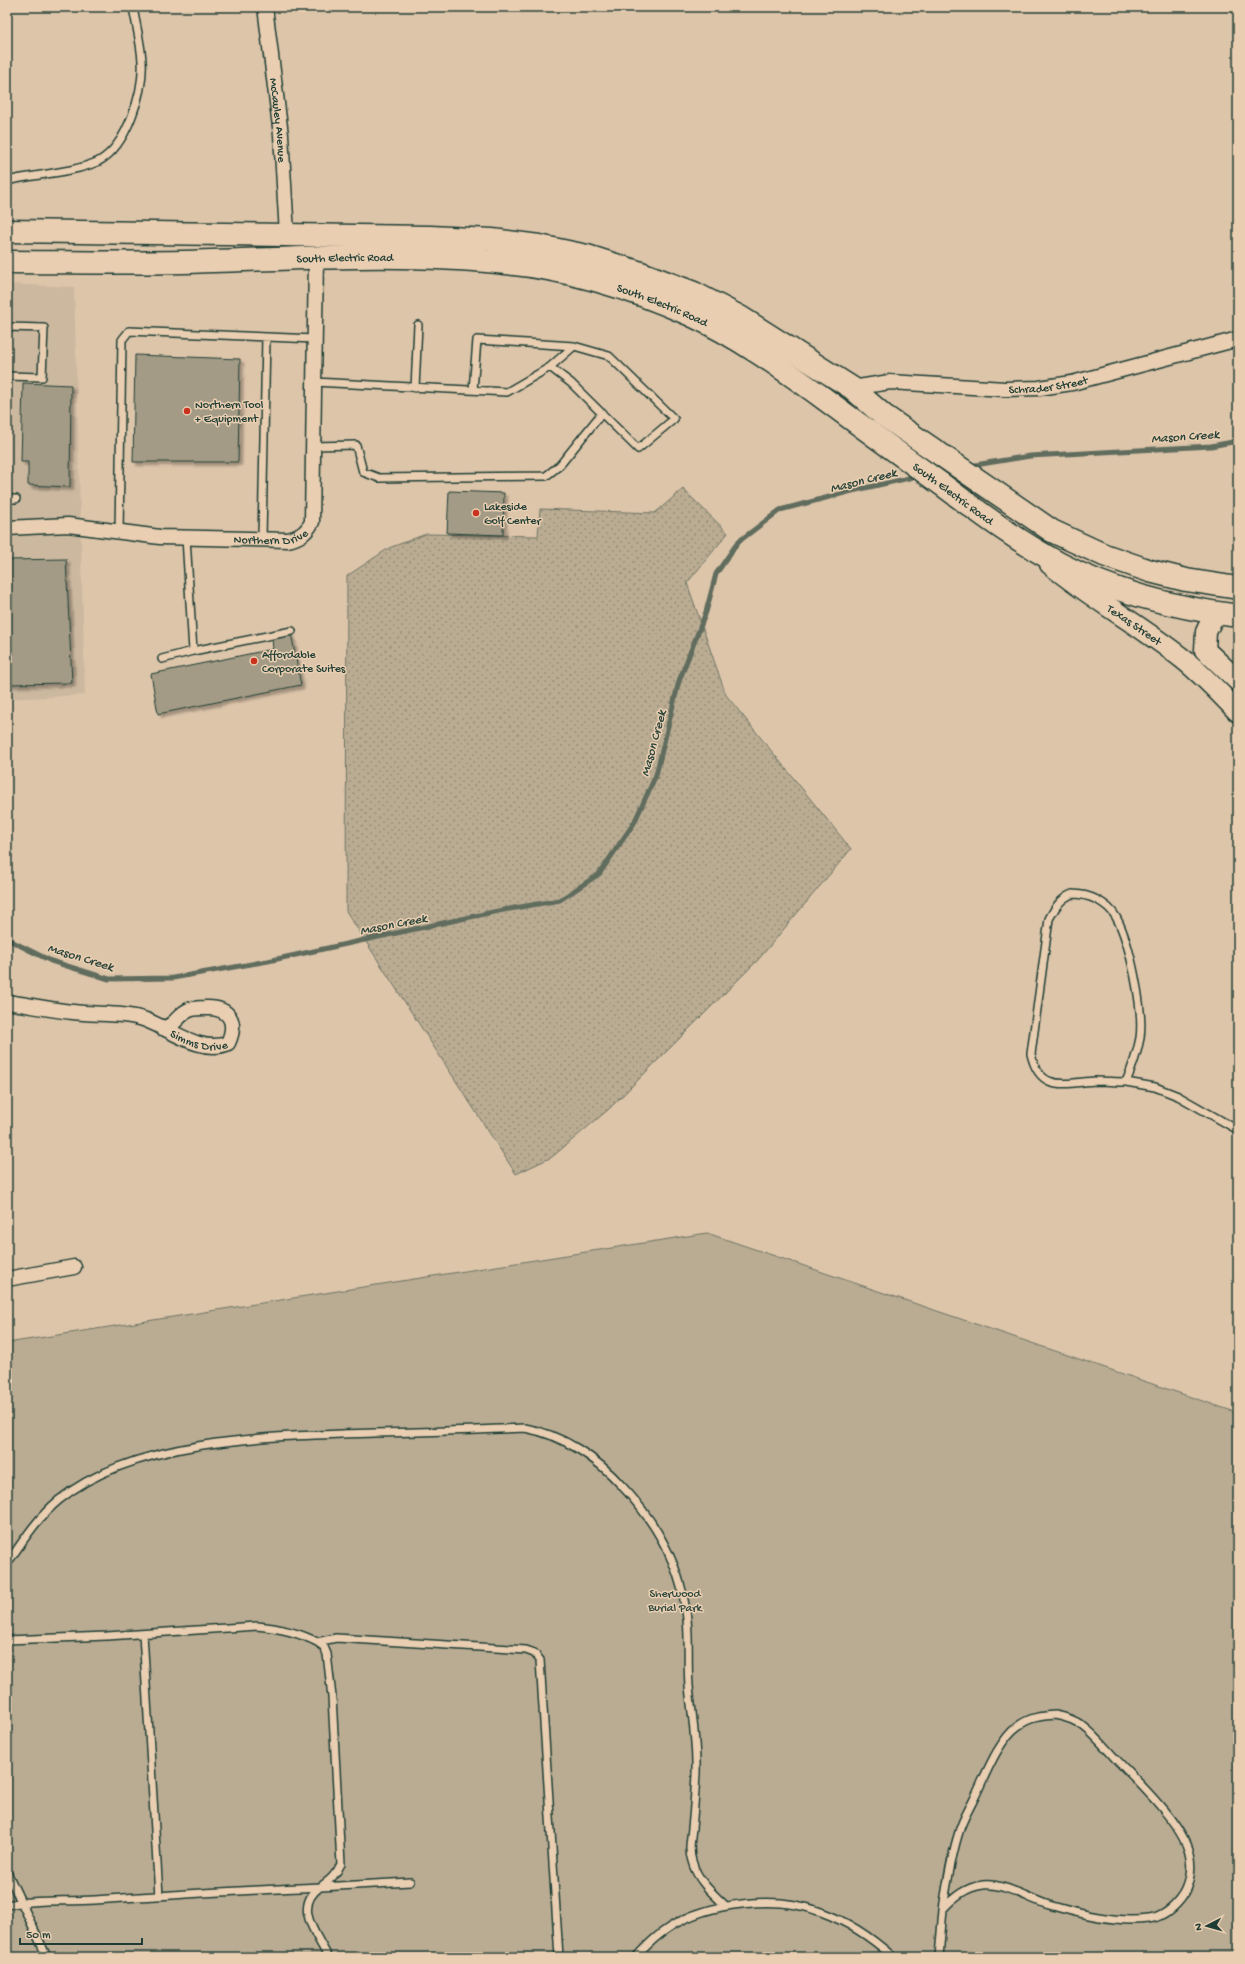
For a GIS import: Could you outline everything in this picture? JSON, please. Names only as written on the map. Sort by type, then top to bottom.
[{"type":"main road","name":"South Electric Road","points":[[7,231],[430,237],[492,240],[539,246],[587,256],[642,273],[694,293],[740,317],[852,388],[883,415],[1052,531],[1104,555],[1150,571],[1186,580],[1238,588]]},
{"type":"main road","name":"South Electric Road","points":[[7,262],[170,263],[316,258],[440,258],[509,263],[601,281],[660,302],[695,317],[784,369],[976,510],[1026,544],[1086,576],[1127,592],[1169,604],[1238,616]]},
{"type":"main road","name":"Texas Street","points":[[1026,544],[1070,581],[1183,660],[1221,694],[1238,712]]},
{"type":"main road","points":[[1215,613],[1206,632],[1205,650],[1238,681]]},
{"type":"street","name":"McCauley Avenue","points":[[265,7],[281,135],[287,234]]},
{"type":"street","name":"Northern Drive","points":[[7,528],[68,525],[119,533],[186,538],[288,540],[298,537],[306,531],[312,522],[316,258]]},
{"type":"street","name":"Schrader Street","points":[[852,388],[890,382],[1005,389],[1039,388],[1072,383],[1238,338]]},
{"type":"street","name":"Simms Drive","points":[[7,1002],[72,1012],[133,1017],[146,1020],[162,1028],[206,1047],[219,1048],[228,1043],[232,1034],[230,1017],[225,1012],[213,1008],[189,1010],[169,1027],[162,1028]]},
{"type":"street","points":[[7,1280],[74,1267]]},
{"type":"lane","points":[[7,181],[82,167],[99,161],[111,153],[122,140],[128,128],[138,96],[142,63],[133,7]]},
{"type":"lane","points":[[414,388],[418,325]]},
{"type":"lane","points":[[7,327],[44,328],[42,377],[7,376]]},
{"type":"lane","points":[[119,533],[122,340],[129,331],[315,339]]},
{"type":"lane","points":[[262,539],[266,337]]},
{"type":"lane","points":[[473,390],[477,340],[574,346],[609,356],[674,419],[638,448],[571,383],[550,367]]},
{"type":"lane","points":[[314,382],[507,392],[550,367],[574,346]]},
{"type":"lane","points":[[313,446],[356,445],[363,472],[379,478],[546,476],[560,465],[602,413]]},
{"type":"lane","points":[[7,500],[16,499]]},
{"type":"lane","points":[[186,538],[193,651]]},
{"type":"lane","points":[[162,659],[193,651],[292,631]]},
{"type":"lane","points":[[1126,1082],[1134,1061],[1140,1038],[1140,1008],[1137,985],[1123,933],[1115,916],[1105,905],[1083,894],[1072,894],[1064,897],[1056,906],[1050,919],[1031,1054],[1034,1067],[1040,1076],[1056,1084],[1096,1081],[1126,1082],[1155,1088],[1178,1096],[1238,1130]]},
{"type":"lane","points":[[7,1564],[24,1538],[59,1500],[85,1483],[105,1473],[142,1459],[197,1446],[243,1440],[331,1434],[525,1428],[543,1431],[560,1438],[592,1458],[620,1483],[636,1500],[654,1525],[672,1560],[681,1586],[686,1612],[689,1685],[697,1750],[696,1790],[690,1845],[691,1860],[696,1873],[711,1892],[726,1906]]},
{"type":"lane","points":[[7,1640],[143,1634],[257,1626],[279,1628],[306,1636],[324,1647],[328,1654],[332,1697],[341,1864],[337,1873],[312,1894],[307,1902],[307,1914],[328,1957]]},
{"type":"lane","points":[[143,1634],[159,1896]]},
{"type":"lane","points":[[318,1642],[336,1638],[526,1650],[534,1653],[540,1660],[559,1957]]},
{"type":"lane","points":[[939,1957],[943,1909],[950,1866],[959,1831],[991,1763],[1007,1736],[1017,1726],[1030,1719],[1041,1716],[1056,1715],[1070,1718],[1087,1729],[1158,1803],[1184,1839],[1189,1853],[1191,1870],[1188,1885],[1183,1896],[1176,1905],[1164,1914],[1150,1919],[1136,1920],[1088,1915],[1049,1905],[998,1886],[984,1885],[970,1888],[957,1895],[943,1909]]},
{"type":"lane","points":[[7,1872],[47,1957]]},
{"type":"lane","points":[[7,1905],[22,1902],[85,1901],[410,1882]]},
{"type":"lane","points":[[636,1957],[652,1940],[671,1926],[692,1916],[726,1906],[778,1903],[803,1906],[820,1911],[855,1927],[876,1941],[893,1957]]},
{"type":"shaded area","points":[[7,284],[74,287],[85,695],[7,699]]},
{"type":"green space","points":[[683,489],[728,533],[687,583],[726,695],[851,849],[757,961],[609,1109],[552,1157],[516,1174],[346,911],[347,576],[389,548],[426,534],[538,536],[540,509],[655,513]]},
{"type":"green space","name":"Sherwood Burial Park","points":[[707,1233],[1238,1413],[1238,1957],[7,1957],[7,1343]]},
{"type":"building","name":"Northern Tool + Equipment","points":[[135,355],[240,359],[238,462],[133,462]]},
{"type":"building","points":[[23,383],[71,385],[70,487],[28,485],[28,462],[21,462]]},
{"type":"building","name":"Lakeside Golf Center","points":[[449,491],[504,493],[503,535],[447,533]]},
{"type":"building","points":[[66,559],[72,683],[7,684],[7,560]]},
{"type":"building","name":"Affordable Corporate Suites","points":[[291,633],[301,685],[158,714],[151,674],[273,649],[272,638]]},
{"type":"waterway","name":"Mason Creek","points":[[969,466],[1030,456],[1211,446],[1238,441]]},
{"type":"waterway","name":"Mason Creek","points":[[7,939],[51,961],[109,979],[173,978],[268,961],[498,911],[560,900],[599,874],[634,823],[656,775],[679,681],[706,612],[716,574],[738,542],[780,510],[852,491],[918,476]]},
{"type":"place","name":"Northern Tool + Equipment","points":[[187,411]]},
{"type":"place","name":"Lakeside Golf Center","points":[[476,513]]},
{"type":"place","name":"Affordable Corporate Suites","points":[[254,661]]}]
